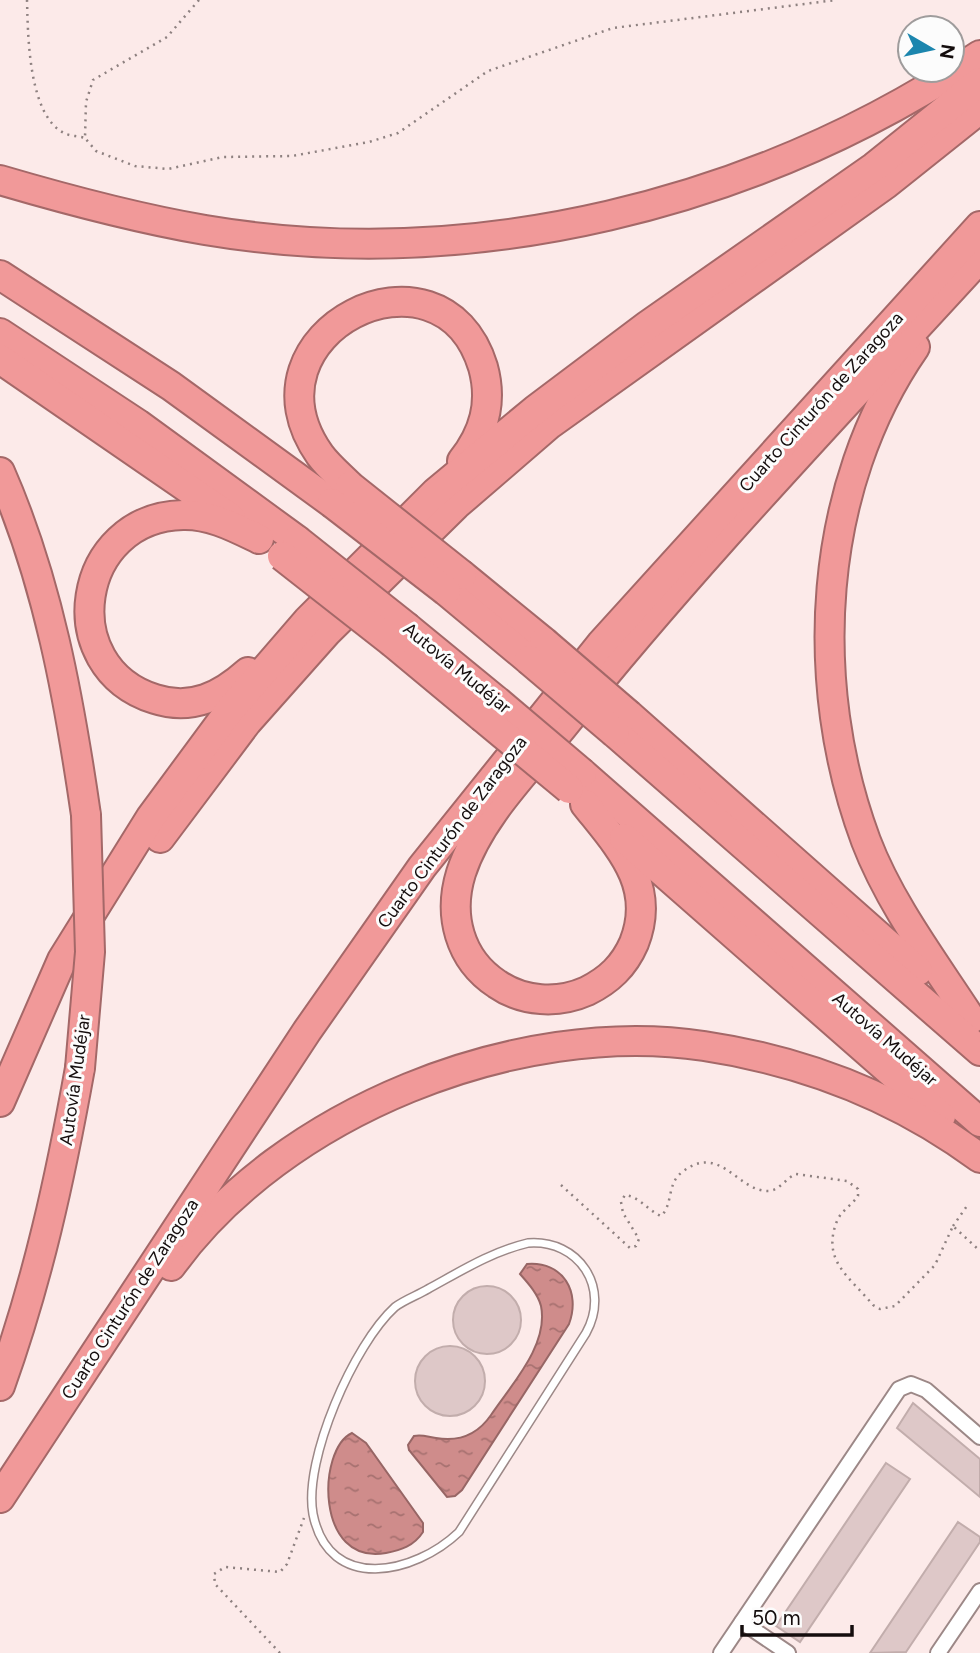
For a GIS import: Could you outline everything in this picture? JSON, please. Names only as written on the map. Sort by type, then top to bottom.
[{"type":"highway","points":[[0,180],[103,210],[207,230],[320,241],[434,241],[493,237],[608,217],[727,182],[848,132],[939,83],[980,55]]},
{"type":"highway","points":[[0,1102],[62,960],[151,817],[230,710],[308,620],[436,492],[535,410],[648,325],[874,167],[980,82]]},
{"type":"highway","points":[[0,1102],[73,965],[162,836],[247,722],[327,632],[456,505],[550,424],[886,184],[980,109]]},
{"type":"highway","name":"Cuarto Cinturón de Zaragoza","points":[[0,1499],[307,1031],[422,867],[601,644],[980,226]]},
{"type":"highway","points":[[579,789],[623,851],[640,885],[641,920],[630,951],[608,979],[578,995],[539,999],[508,990],[476,965],[457,930],[456,894],[461,874],[484,829],[616,660],[973,266]]},
{"type":"highway","points":[[973,266],[905,361],[876,418],[850,487],[836,553],[829,630],[833,702],[845,773],[867,842],[895,901],[975,1023]]},
{"type":"highway","points":[[0,275],[341,495],[537,651],[975,1023]]},
{"type":"highway","points":[[341,495],[304,421],[301,393],[305,365],[314,346],[340,320],[362,307],[400,301],[435,310],[452,321],[474,346],[485,375],[487,407],[479,438],[436,492]]},
{"type":"highway","name":"Autovía Mudéjar","points":[[0,333],[138,424],[400,635],[579,789],[980,1122]]},
{"type":"highway","points":[[0,359],[259,539]]},
{"type":"highway","name":"Autovía Mudéjar","points":[[0,472],[41,587],[70,706],[86,815],[90,952],[80,1068],[57,1195],[25,1317],[0,1386]]},
{"type":"highway","points":[[289,548],[259,539],[225,524],[184,514],[148,522],[130,531],[107,552],[91,585],[90,624],[100,656],[121,681],[146,696],[176,704],[193,702],[223,692],[308,620]]},
{"type":"highway","points":[[622,724],[980,1051]]},
{"type":"highway","points":[[579,789],[980,1151]]},
{"type":"highway","points":[[0,1499],[179,1253],[219,1211],[268,1168],[328,1126],[379,1100],[444,1074],[509,1056],[570,1046],[636,1043],[702,1046],[771,1060],[841,1080],[913,1114],[980,1158]]},
{"type":"street","points":[[721,1653],[893,1395],[905,1385],[926,1390],[980,1437]]},
{"type":"street","points":[[938,1653],[980,1591]]},
{"type":"street","points":[[742,1622],[788,1653]]},
{"type":"lane","points":[[550,1243],[574,1255],[590,1276],[595,1289],[592,1323],[459,1532],[428,1557],[400,1567],[364,1569],[336,1557],[325,1545],[313,1513],[313,1480],[318,1455],[339,1394],[374,1334],[396,1307],[486,1257],[516,1246],[550,1243]]},
{"type":"path","points":[[27,0],[32,77],[49,119],[63,133],[85,138],[96,151],[135,166],[168,169],[223,158],[292,156],[369,142],[408,127],[488,71],[613,28],[836,0]]},
{"type":"path","points":[[85,138],[86,102],[93,80],[167,37],[199,0]]},
{"type":"path","points":[[561,1185],[631,1248],[636,1246],[639,1239],[623,1213],[621,1202],[625,1195],[635,1196],[652,1212],[661,1216],[666,1212],[671,1186],[678,1175],[698,1165],[722,1165],[757,1188],[769,1191],[777,1189],[796,1174],[847,1181],[858,1189],[858,1196],[837,1220],[831,1254],[835,1263],[873,1305],[887,1310],[935,1265],[953,1226],[970,1203]]},
{"type":"path","points":[[953,1226],[980,1251]]},
{"type":"path","points":[[280,1653],[215,1584],[214,1574],[225,1567],[280,1573],[288,1564],[302,1520],[313,1513]]},
{"type":"water","points":[[527,1264],[540,1264],[550,1268],[566,1281],[573,1301],[569,1324],[462,1490],[455,1496],[447,1497],[409,1450],[408,1445],[414,1436],[452,1439],[474,1432],[486,1422],[518,1378],[534,1350],[542,1321],[538,1297],[520,1274]]},
{"type":"water","points":[[352,1433],[366,1443],[423,1523],[423,1532],[407,1547],[386,1553],[363,1552],[346,1542],[335,1525],[329,1504],[329,1481],[340,1443]]},
{"type":"building","points":[[487,1286],[500,1289],[511,1296],[518,1307],[521,1320],[518,1333],[511,1344],[500,1351],[487,1354],[474,1351],[463,1344],[456,1333],[453,1320],[456,1307],[463,1296],[474,1289]]},
{"type":"building","points":[[457,1346],[470,1352],[479,1361],[483,1367],[483,1395],[475,1406],[464,1414],[443,1416],[425,1406],[417,1395],[415,1374],[425,1356],[436,1348]]},
{"type":"building","points":[[913,1403],[980,1459],[980,1497],[897,1428]]},
{"type":"building","points":[[886,1463],[910,1479],[800,1642],[776,1626]]},
{"type":"building","points":[[958,1522],[980,1537],[980,1542],[906,1652],[870,1653]]}]
